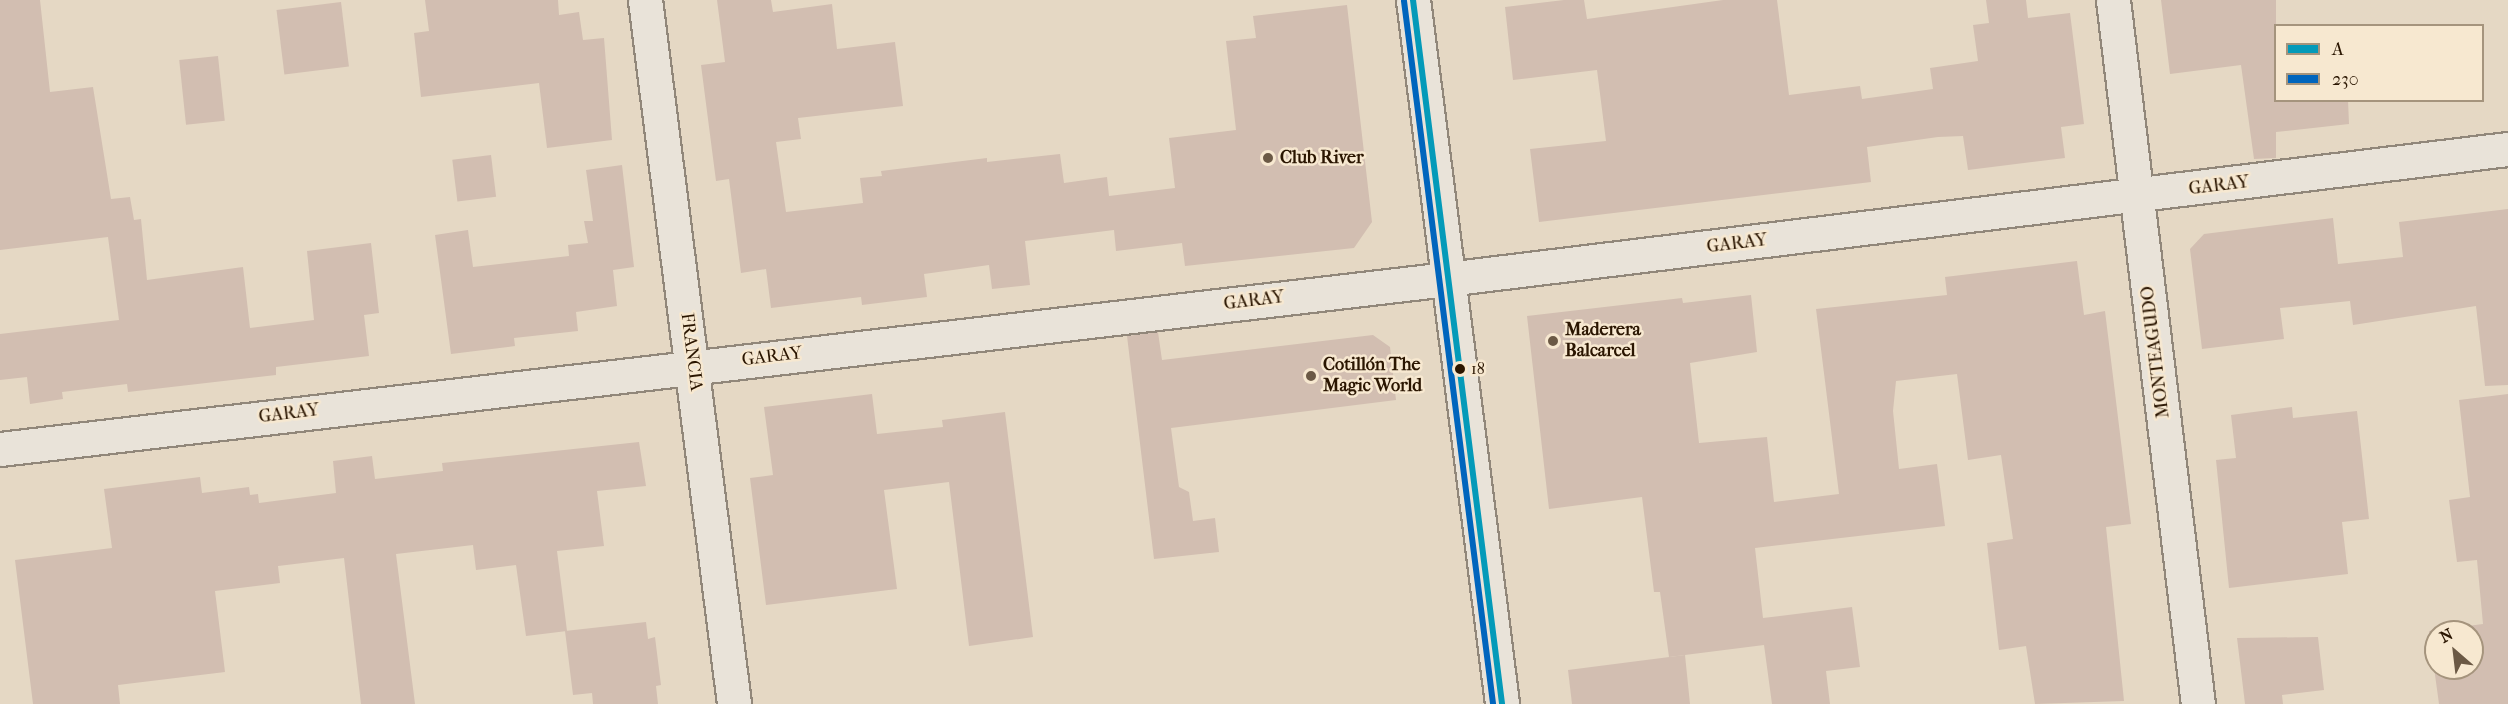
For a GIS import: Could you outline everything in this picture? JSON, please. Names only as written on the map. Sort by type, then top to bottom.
[{"type":"street","name":"FRANCIA","points":[[645,0],[734,704]]},
{"type":"street","points":[[1413,0],[1502,704]]},
{"type":"street","name":"MONTEAGUDO","points":[[2114,0],[2198,704]]},
{"type":"street","name":"GARAY","points":[[0,448],[1447,279],[2508,149]]},
{"type":"building","points":[[0,0],[40,0],[50,92],[93,87],[111,199],[130,197],[134,220],[141,219],[147,280],[243,267],[250,328],[314,320],[307,251],[371,243],[379,313],[364,315],[369,356],[276,367],[276,375],[128,392],[127,384],[62,392],[63,399],[30,404],[27,377],[0,380],[0,334],[119,320],[108,237],[0,250]]},
{"type":"building","points":[[425,0],[558,0],[559,15],[579,12],[583,40],[604,38],[612,140],[547,148],[539,83],[421,97],[414,33],[429,31]]},
{"type":"building","points":[[717,0],[771,0],[773,12],[832,4],[837,49],[895,42],[903,106],[798,118],[801,139],[776,142],[786,212],[863,203],[860,178],[882,176],[881,171],[987,158],[987,162],[1060,154],[1064,183],[1107,177],[1109,196],[1175,188],[1169,138],[1236,130],[1226,41],[1256,38],[1253,16],[1347,5],[1372,222],[1354,248],[1185,266],[1182,243],[1116,251],[1114,230],[1025,241],[1030,285],[992,289],[989,265],[924,274],[927,297],[862,305],[861,297],[771,308],[766,269],[741,273],[729,179],[716,181],[701,65],[725,62]]},
{"type":"building","points":[[1584,0],[1587,19],[1723,0],[1777,0],[1789,95],[1860,86],[1862,99],[1933,89],[1930,68],[1978,61],[1973,25],[1989,23],[1986,0],[2026,0],[2028,18],[2070,13],[2084,124],[2061,127],[2065,158],[1968,170],[1963,136],[1938,137],[1867,147],[1871,182],[1539,222],[1530,149],[1606,141],[1597,70],[1513,80],[1505,7]]},
{"type":"building","points":[[2161,0],[2276,0],[2274,102],[2348,102],[2349,124],[2276,132],[2276,158],[2254,159],[2241,65],[2170,74]]},
{"type":"building","points":[[341,2],[349,67],[284,74],[276,10]]},
{"type":"building","points":[[218,56],[225,121],[186,125],[179,60]]},
{"type":"building","points":[[491,155],[496,197],[457,201],[452,160]]},
{"type":"building","points":[[622,165],[634,267],[613,270],[617,306],[576,312],[578,331],[514,338],[515,346],[451,354],[435,235],[468,230],[473,267],[569,256],[568,245],[588,243],[584,221],[593,221],[586,170]]},
{"type":"building","points":[[2508,209],[2508,385],[2485,386],[2476,306],[2353,325],[2350,301],[2280,308],[2284,339],[2202,349],[2190,249],[2204,234],[2333,218],[2338,264],[2403,257],[2399,222]]},
{"type":"building","points":[[2077,261],[2084,315],[2105,311],[2131,524],[2106,527],[2124,701],[2035,704],[2026,646],[1999,650],[1987,543],[2013,539],[2001,455],[1968,460],[1957,374],[1896,381],[1893,411],[1899,469],[1937,464],[1945,526],[1755,548],[1763,618],[1852,607],[1860,667],[1826,671],[1830,704],[1772,704],[1764,645],[1669,657],[1660,592],[1654,592],[1642,497],[1549,509],[1527,316],[1682,298],[1683,303],[1751,295],[1757,352],[1690,363],[1699,443],[1767,437],[1774,502],[1839,494],[1816,309],[1947,295],[1945,277]]},
{"type":"building","points":[[1158,332],[1162,360],[1373,335],[1390,347],[1396,400],[1171,428],[1179,487],[1189,492],[1193,521],[1215,518],[1219,552],[1154,559],[1127,336]]},
{"type":"building","points":[[872,394],[877,434],[943,427],[942,420],[1005,412],[1033,637],[969,646],[949,482],[884,490],[897,589],[766,605],[750,478],[773,475],[764,407]]},
{"type":"building","points":[[2508,394],[2508,704],[2439,704],[2436,680],[2484,680],[2484,620],[2477,560],[2457,562],[2449,500],[2470,497],[2459,400]]},
{"type":"building","points":[[2292,407],[2293,418],[2357,411],[2369,519],[2342,522],[2348,574],[2229,588],[2216,460],[2236,458],[2231,415]]},
{"type":"building","points":[[639,442],[646,486],[597,491],[604,546],[557,551],[567,631],[526,636],[516,565],[476,570],[473,545],[396,554],[415,704],[361,704],[344,558],[278,566],[280,583],[215,591],[225,672],[118,685],[120,704],[33,704],[15,560],[112,548],[104,489],[200,477],[202,493],[249,487],[250,495],[258,494],[259,503],[336,493],[333,461],[372,456],[375,479],[443,471],[442,463]]},
{"type":"building","points":[[646,622],[648,639],[655,637],[661,685],[656,686],[658,704],[593,704],[592,693],[573,695],[565,631]]},
{"type":"building","points":[[2318,637],[2324,690],[2282,695],[2283,704],[2245,704],[2237,638]]},
{"type":"building","points":[[1685,655],[1690,704],[1572,704],[1568,670]]},
{"type":"transit line","name":"A","points":[[1413,0],[1502,704]]},
{"type":"transit line","name":"230","points":[[1404,1],[1493,704]]},
{"type":"place","name":"Club River","points":[[1268,158]]},
{"type":"place","name":"Maderera Balcarcel","points":[[1553,341]]},
{"type":"place","name":"18","points":[[1460,369]]},
{"type":"place","name":"Cotillón The Magic World","points":[[1311,376]]}]
